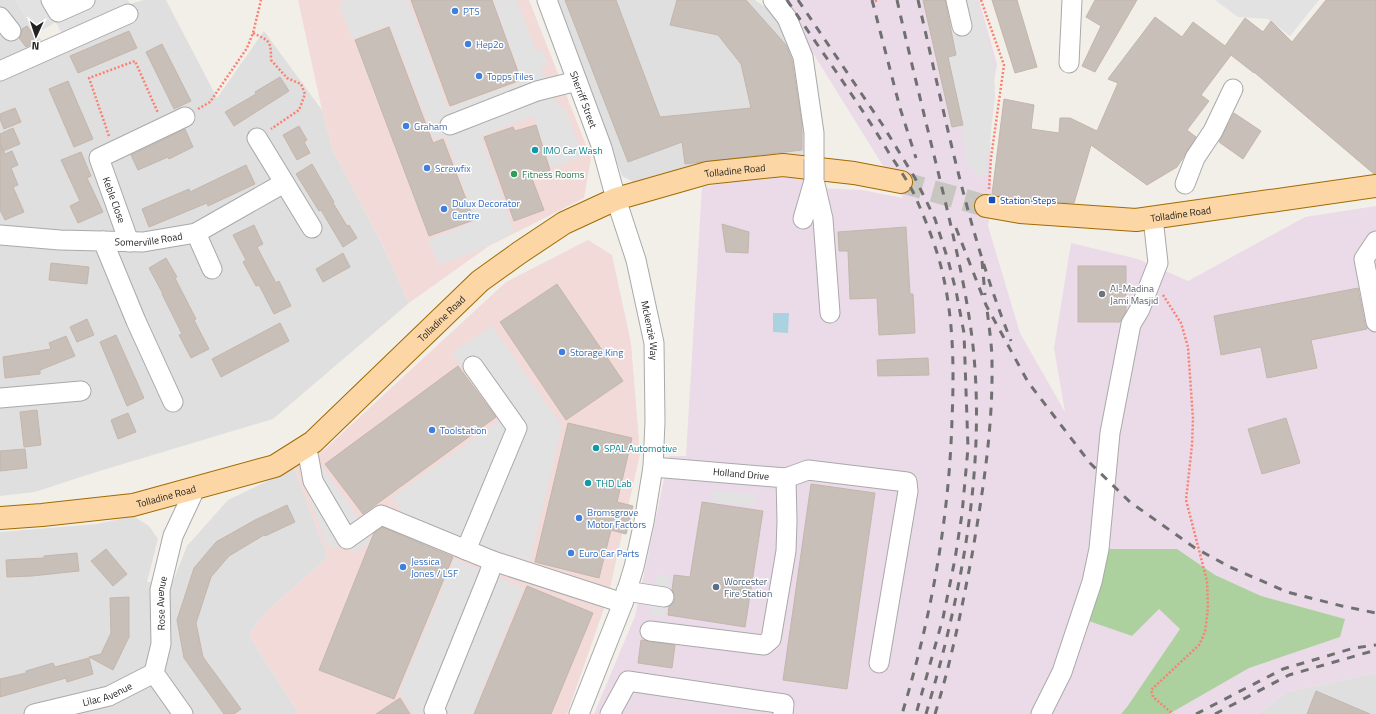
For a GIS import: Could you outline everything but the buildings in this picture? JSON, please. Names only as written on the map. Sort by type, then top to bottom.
[{"type":"main road","name":"Tolladine Road","points":[[0,518],[133,505],[275,466],[314,442],[480,281],[564,223],[616,199],[707,173],[783,165],[854,173],[901,182]]},
{"type":"main road","name":"Tolladine Road","points":[[987,206],[1020,212],[1136,220],[1376,189]]},
{"type":"street","points":[[51,0],[58,12],[85,0]]},
{"type":"street","name":"Sherriff Street","points":[[547,0],[602,148],[616,199]]},
{"type":"street","points":[[773,0],[787,18],[803,57],[814,132],[814,180],[823,219],[830,313]]},
{"type":"street","points":[[956,0],[962,26]]},
{"type":"street","points":[[1069,63],[1072,0]]},
{"type":"street","points":[[0,71],[128,14]]},
{"type":"street","points":[[450,125],[538,92],[577,81]]},
{"type":"street","points":[[1185,184],[1195,158],[1214,131],[1233,89]]},
{"type":"street","points":[[107,155],[185,117]]},
{"type":"street","points":[[257,138],[312,228]]},
{"type":"street","name":"Keble Close","points":[[107,155],[129,242]]},
{"type":"street","points":[[803,219],[814,180]]},
{"type":"street","name":"Somerville Road","points":[[0,235],[60,240],[143,242],[196,233],[284,183]]},
{"type":"street","name":"Mckenzie Way","points":[[581,713],[624,597],[644,522],[653,467],[655,422],[654,342],[636,260],[616,199]]},
{"type":"street","points":[[1041,714],[1062,672],[1092,582],[1099,549],[1110,433],[1131,324],[1140,309],[1158,264],[1153,218]]},
{"type":"street","points":[[196,233],[212,269]]},
{"type":"street","points":[[103,241],[136,321],[173,402]]},
{"type":"street","points":[[1376,241],[1364,259],[1376,322]]},
{"type":"street","points":[[466,550],[517,428],[474,366]]},
{"type":"street","points":[[0,398],[81,391]]},
{"type":"street","points":[[306,446],[310,459],[312,482],[347,539],[381,516],[493,561],[624,597],[664,597]]},
{"type":"street","name":"Holland Drive","points":[[653,467],[786,478]]},
{"type":"street","points":[[650,631],[764,645],[771,639],[786,551],[786,478],[808,470],[907,482],[908,491],[879,663]]},
{"type":"street","name":"Rose Avenue","points":[[154,673],[161,644],[160,590],[173,536],[195,489]]},
{"type":"street","points":[[437,714],[434,710],[493,561]]},
{"type":"street","points":[[154,673],[183,714]]},
{"type":"street","name":"Lilac Avenue","points":[[34,714],[109,696],[154,673]]},
{"type":"street","points":[[610,714],[628,681],[784,704],[783,714]]},
{"type":"path","points":[[185,117],[210,102],[247,48],[253,33],[261,0]]},
{"type":"path","points":[[981,0],[1004,65],[991,158],[987,206]]},
{"type":"path","points":[[253,33],[266,39],[271,46],[271,60],[288,78],[301,84],[305,94],[299,110],[257,138]]},
{"type":"path","points":[[107,155],[89,78],[135,61],[164,127]]},
{"type":"path","points":[[1161,292],[1180,323],[1188,346],[1193,419],[1192,445],[1186,500],[1207,581],[1208,608],[1205,632],[1199,645],[1151,690],[1153,697],[1173,714]]},
{"type":"shaded area","points":[[0,0],[15,0],[45,46],[130,4],[144,0],[166,0],[217,98],[264,31],[322,110],[333,150],[384,248],[409,303],[273,419],[35,492],[0,496]]},
{"type":"shaded area","points":[[15,0],[128,0],[130,4],[64,38],[56,22],[37,33]]},
{"type":"shaded area","points":[[298,0],[529,0],[591,158],[584,198],[489,246],[409,303],[384,248],[333,150],[322,110]]},
{"type":"shaded area","points":[[346,0],[408,0],[448,108],[522,81],[493,0],[517,0],[536,51],[542,49],[548,64],[541,67],[555,101],[566,111],[582,152],[579,158],[551,168],[534,116],[481,136],[514,232],[477,251],[439,265],[428,240],[476,221],[445,136],[434,140],[390,25],[352,39],[339,3]]},
{"type":"shaded area","points":[[557,0],[755,0],[772,12],[800,60],[810,155],[633,182],[622,176]]},
{"type":"shaded area","points":[[780,0],[979,0],[997,64],[991,97],[990,173],[992,197],[988,226],[1020,333],[1065,412],[1054,348],[1071,243],[1138,259],[1188,281],[1305,217],[1376,206],[1376,673],[1287,692],[1257,714],[594,714],[635,616],[669,456],[686,456],[702,187],[754,178],[780,177],[805,179],[814,188],[862,190],[903,198]]},
{"type":"shaded area","points":[[945,0],[977,0],[994,64],[995,97],[986,174],[977,178],[976,169],[968,169],[960,112],[948,57]]},
{"type":"shaded area","points":[[1215,0],[1319,0],[1290,36],[1268,19],[1238,17]]},
{"type":"shaded area","points":[[588,240],[612,255],[631,343],[640,454],[608,597],[567,714],[299,714],[249,635],[263,615],[328,557],[294,468],[325,449],[506,282]]},
{"type":"shaded area","points":[[492,326],[562,426],[530,561],[408,520],[392,497],[499,421],[452,353]]},
{"type":"shaded area","points":[[318,461],[371,538],[369,544],[353,553],[347,543],[332,547],[326,544],[301,474]]},
{"type":"shaded area","points":[[294,468],[328,557],[263,615],[249,635],[299,714],[0,714],[0,532],[97,524],[133,516],[149,526],[158,539],[147,582],[172,584],[187,546],[228,500]]},
{"type":"shaded area","points":[[713,490],[755,494],[754,506],[712,502]]},
{"type":"shaded area","points":[[454,559],[523,588],[473,714],[413,714],[399,693]]},
{"type":"shaded area","points":[[657,574],[670,576],[664,617],[650,615]]},
{"type":"shaded area","points":[[1376,673],[1376,714],[1257,714],[1287,692]]},
{"type":"green space","points":[[1102,549],[1177,549],[1215,575],[1261,596],[1345,619],[1340,637],[1249,668],[1169,714],[1121,714],[1180,629],[1159,609],[1132,636],[1083,619]]},
{"type":"water","points":[[773,313],[789,313],[788,333],[773,332]]},
{"type":"tunnel","points":[[901,182],[986,206]]},
{"type":"railway","points":[[787,0],[865,114],[909,185],[923,215],[934,245],[941,265],[947,293],[951,329],[953,384],[947,495],[943,532],[930,605],[922,642],[902,714]]},
{"type":"railway","points":[[798,0],[882,124],[915,178],[935,219],[948,260],[964,333],[968,448],[962,514],[955,559],[943,618],[916,714]]},
{"type":"railway","points":[[872,0],[900,108],[916,158]]},
{"type":"railway","points":[[897,0],[948,213],[962,279],[973,346],[976,393],[976,439],[968,532],[950,624],[926,714]]},
{"type":"railway","points":[[918,0],[969,215],[995,299],[1011,341]]},
{"type":"railway","points":[[956,228],[986,305],[1028,382],[1090,463],[1130,502],[1195,548],[1230,567],[1287,592],[1376,613]]},
{"type":"railway","points":[[982,261],[985,295]]},
{"type":"railway","points":[[935,714],[951,655],[964,595],[983,483],[989,435],[992,387],[991,343],[987,309]]},
{"type":"railway","points":[[1196,714],[1283,669],[1354,648],[1376,645]]},
{"type":"railway","points":[[1215,714],[1289,675],[1376,650]]},
{"type":"place","name":"PTS","points":[[455,11]]},
{"type":"place","name":"Hep2o","points":[[468,44]]},
{"type":"place","name":"Topps Tiles","points":[[479,76]]},
{"type":"place","name":"Graham","points":[[406,126]]},
{"type":"place","name":"IMO Car Wash","points":[[535,150]]},
{"type":"place","name":"Screwfix","points":[[427,168]]},
{"type":"place","name":"Fitness Rooms","points":[[514,174]]},
{"type":"place","name":"Station Steps","points":[[992,200]]},
{"type":"place","name":"Dulux Decorator Centre","points":[[444,209]]},
{"type":"place","name":"Al-Madina Jami Masjid","points":[[1102,294]]},
{"type":"place","name":"Storage King","points":[[562,352]]},
{"type":"place","name":"Toolstation","points":[[432,430]]},
{"type":"place","name":"SPAL Automotive","points":[[596,448]]},
{"type":"place","name":"THD Lab","points":[[588,483]]},
{"type":"place","name":"Bromsgrove Motor Factors","points":[[579,518]]},
{"type":"place","name":"Euro Car Parts","points":[[571,553]]},
{"type":"place","name":"Jessica Jones / LSF","points":[[403,567]]},
{"type":"place","name":"Worcester Fire Station","points":[[716,587]]}]
